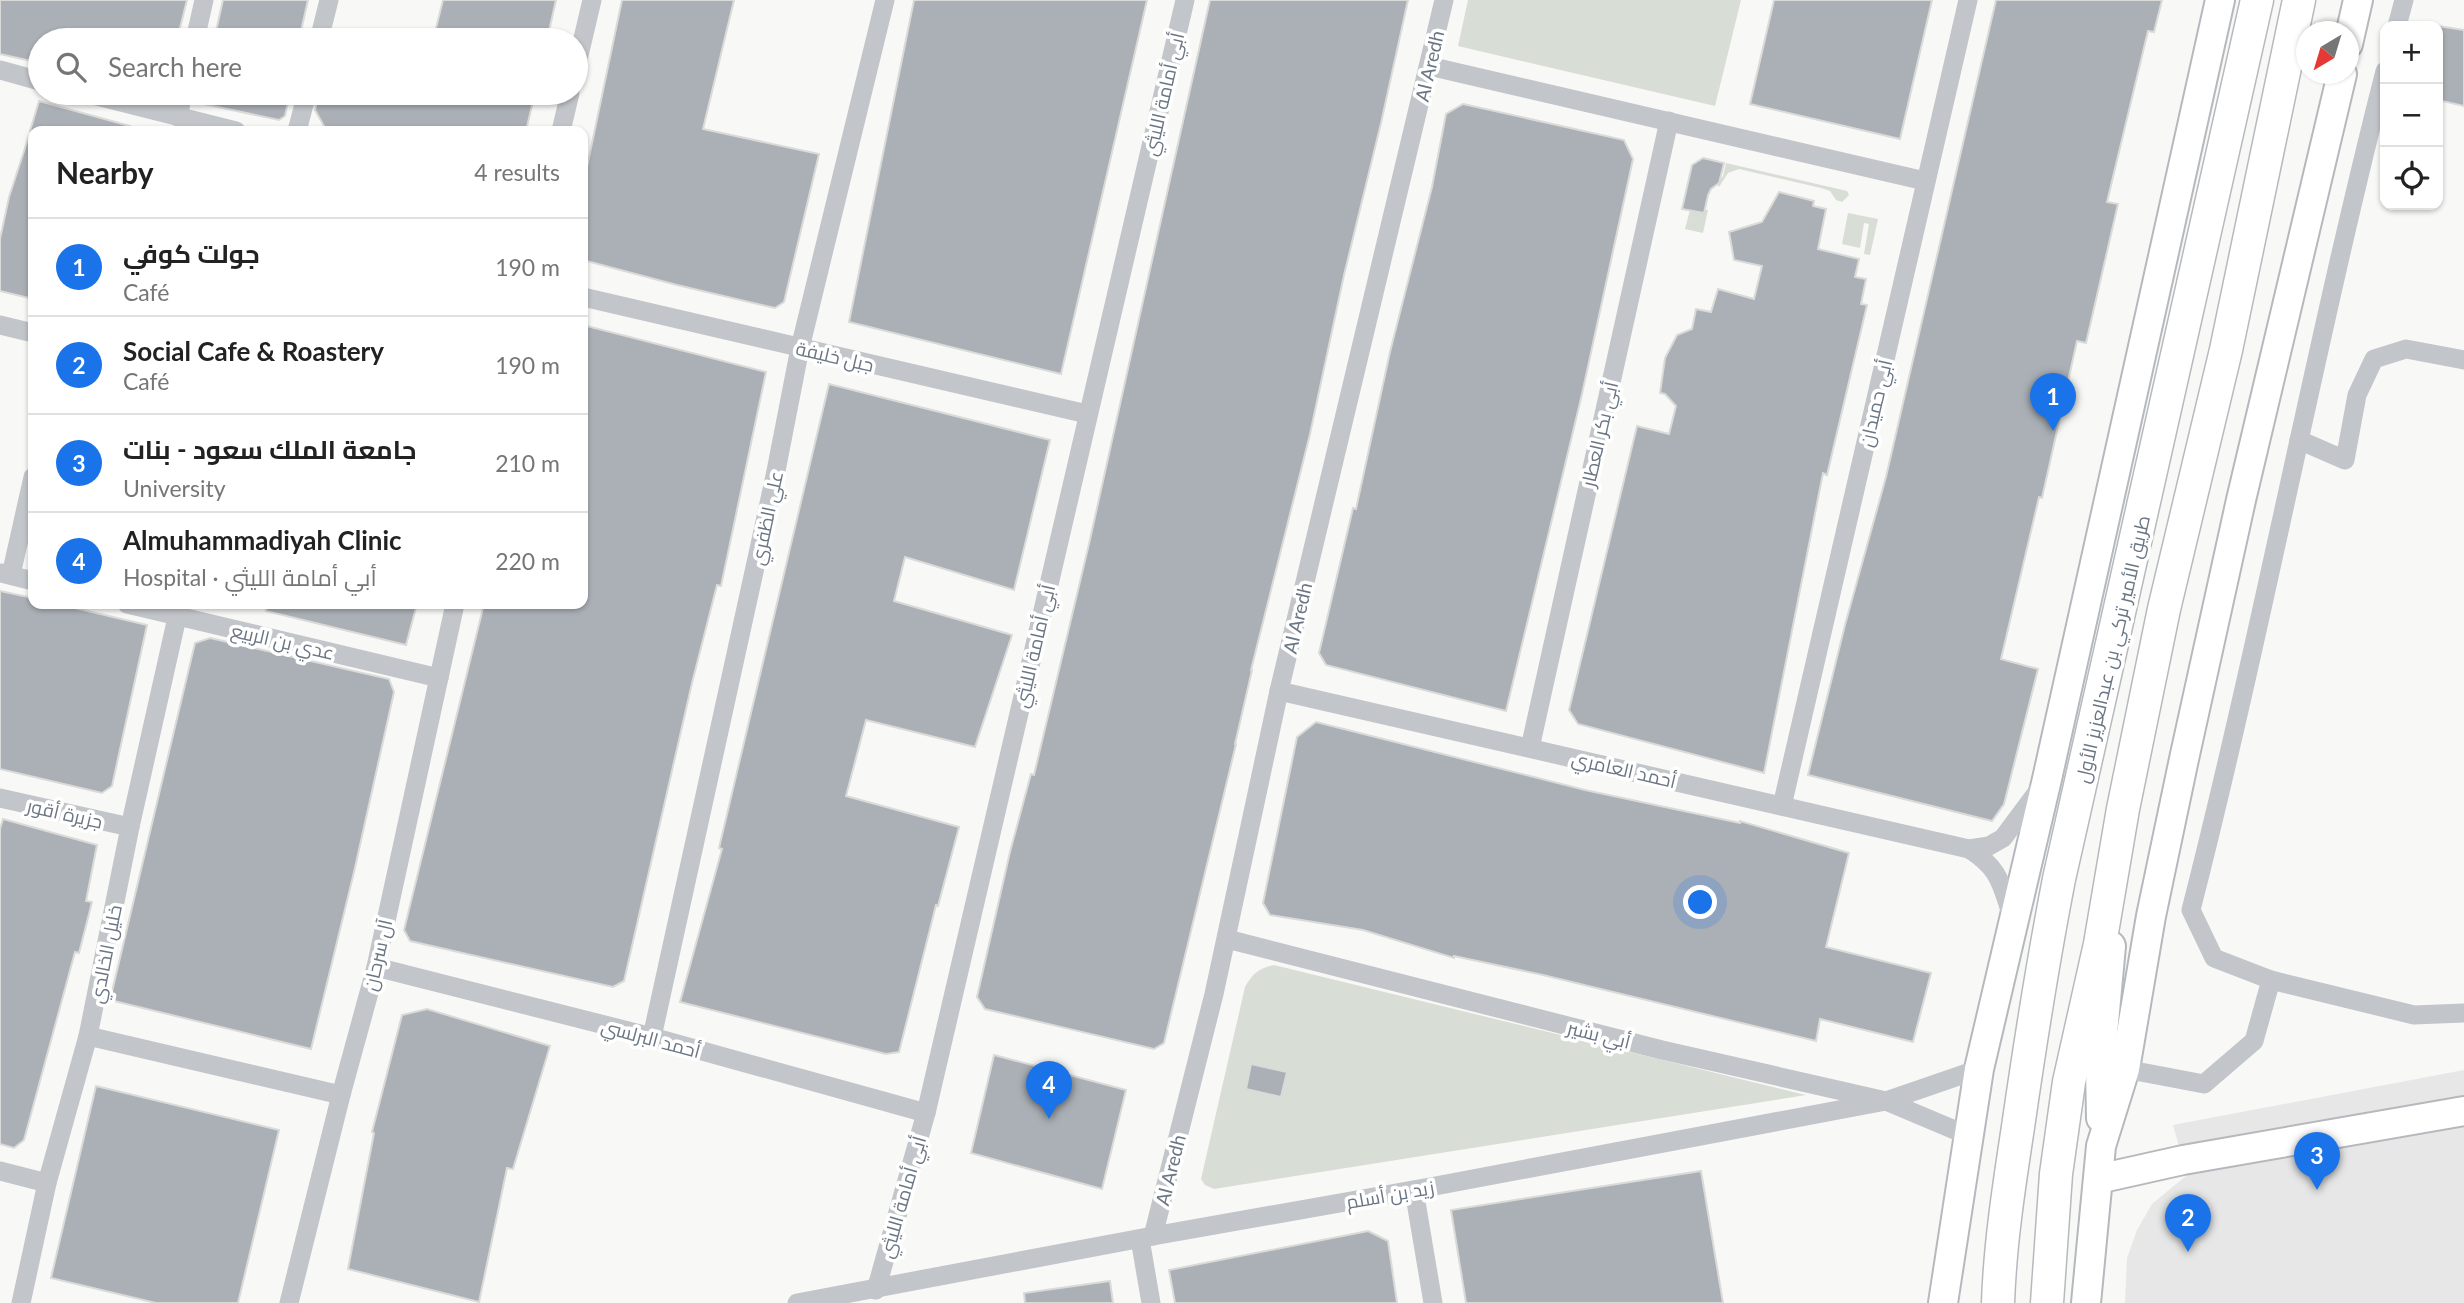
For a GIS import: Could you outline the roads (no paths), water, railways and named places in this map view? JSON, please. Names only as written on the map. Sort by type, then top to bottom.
[{"type":"main road","points":[[1943,1303],[1979,1069],[2047,779],[2220,0]]},
{"type":"main road","name":"طريق الأمير تركي بن عبدالعزيز الأول","points":[[1998,1288],[2039,981],[2059,879],[2257,0]]},
{"type":"main road","points":[[2047,1303],[2056,1174],[2069,1082],[2099,944],[2123,809],[2164,609],[2226,350],[2299,0]]},
{"type":"main road","points":[[2353,21],[2358,0]]},
{"type":"main road","points":[[2101,1146],[2125,1069],[2151,916],[2187,746],[2241,500],[2340,84]]},
{"type":"main road","points":[[2086,1303],[2101,1146],[2100,1066],[2123,809]]},
{"type":"main road","points":[[2098,1179],[2183,1160],[2464,1111]]},
{"type":"main road","points":[[1991,1303],[1998,1288]]},
{"type":"street","points":[[198,28],[204,0]]},
{"type":"street","points":[[323,28],[329,0]]},
{"type":"street","points":[[585,28],[592,0]]},
{"type":"street","name":"علي الظفري","points":[[652,1037],[775,476],[800,348],[884,0]]},
{"type":"street","name":"أبي أمامة الليثي","points":[[876,1290],[926,1112],[1185,0]]},
{"type":"street","name":"Al Aredh","points":[[1147,1237],[1227,939],[1279,691],[1444,0]]},
{"type":"street","name":"أبي حميدان","points":[[1782,806],[1968,0]]},
{"type":"street","points":[[2398,21],[2404,0]]},
{"type":"street","points":[[1429,65],[1925,181]]},
{"type":"street","points":[[0,70],[28,78]]},
{"type":"street","points":[[2382,84],[2348,215],[2191,910],[2214,958],[2271,979],[2414,1015],[2464,1013]]},
{"type":"street","points":[[132,105],[215,126]]},
{"type":"street","points":[[178,117],[180,105]]},
{"type":"street","points":[[298,126],[304,105]]},
{"type":"street","points":[[562,126],[567,105]]},
{"type":"street","name":"أبي بكر العطار","points":[[1530,748],[1669,121]]},
{"type":"street","name":"جبل خليفة","points":[[588,298],[1087,414]]},
{"type":"street","points":[[0,325],[28,332]]},
{"type":"street","points":[[2299,440],[2345,460],[2357,395],[2374,359],[2406,349],[2464,360]]},
{"type":"street","points":[[28,495],[6,574],[28,580]]},
{"type":"street","name":"آل سرحان","points":[[289,1303],[376,967],[454,609]]},
{"type":"street","name":"عدي بن الربيع","points":[[178,610],[439,678]]},
{"type":"street","name":"خليل الخالدي","points":[[21,1303],[47,1182],[88,1036],[130,827],[178,610]]},
{"type":"street","name":"أحمد العامري","points":[[1279,691],[1969,849]]},
{"type":"street","points":[[1969,849],[1989,846],[2003,838],[2047,779]]},
{"type":"street","name":"جزيرة أقور","points":[[0,798],[130,827]]},
{"type":"street","points":[[1969,849],[1985,859],[1997,872],[2014,924]]},
{"type":"street","name":"أبي بشير","points":[[1227,939],[1662,1050],[1886,1101],[1969,1136]]},
{"type":"street","name":"أحمد البرلسي","points":[[376,967],[652,1037],[926,1112]]},
{"type":"street","points":[[2125,1069],[2204,1084],[2253,1041],[2271,979]]},
{"type":"street","points":[[88,1036],[341,1095]]},
{"type":"street","name":"زيد بن أسلم","points":[[797,1303],[856,1298],[876,1290],[1147,1237],[1414,1190],[1886,1101],[1979,1069]]},
{"type":"street","points":[[0,1171],[47,1182]]},
{"type":"street","points":[[1414,1190],[1433,1303]]},
{"type":"street","points":[[1147,1237],[1151,1303]]},
{"type":"place","name":"جولت كوفي","points":[[2053,431]]},
{"type":"place","name":"Almuhammadiyah Clinic","points":[[1049,1119]]},
{"type":"place","name":"جامعة الملك سعود - بنات","points":[[2317,1190]]},
{"type":"place","name":"Social Cafe & Roastery","points":[[2188,1252]]}]
